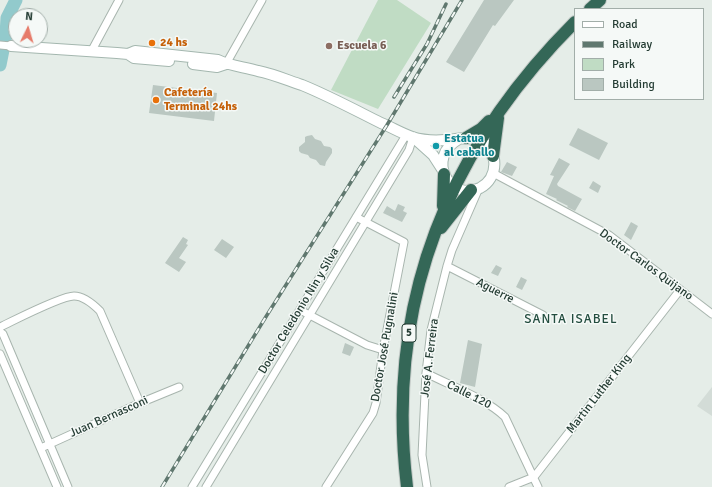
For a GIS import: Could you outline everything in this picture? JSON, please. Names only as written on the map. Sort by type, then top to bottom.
[{"type":"highway","points":[[591,8],[600,0]]},
{"type":"highway","name":"5","points":[[407,487],[402,441],[402,410],[406,352],[424,261],[443,212],[455,187],[470,157],[499,110],[552,45],[574,23]]},
{"type":"highway","points":[[462,139],[481,129],[499,110]]},
{"type":"highway","points":[[493,156],[499,110]]},
{"type":"highway","points":[[443,172],[443,212]]},
{"type":"highway","points":[[433,238],[475,189]]},
{"type":"street","points":[[91,52],[119,0]]},
{"type":"street","points":[[226,64],[262,0]]},
{"type":"street","points":[[38,48],[128,54],[134,58],[217,67],[226,64],[270,74],[303,86],[410,136],[436,141],[474,138],[481,141],[491,150],[495,165],[493,173],[485,184],[475,189],[462,190],[455,187],[446,179],[433,155],[410,136]]},
{"type":"street","name":"Doctor Celedonio Nin y Silva","points":[[192,487],[356,217],[410,136]]},
{"type":"street","name":"Doctor Celedonio Nin y Silva","points":[[206,487],[409,150],[410,136]]},
{"type":"street","points":[[443,172],[443,158],[445,152],[453,142],[462,139]]},
{"type":"street","name":"Doctor Carlos Quijano","points":[[493,173],[609,235],[712,314]]},
{"type":"street","name":"José A. Ferreira","points":[[427,487],[422,455],[426,374],[431,330],[447,266],[475,189]]},
{"type":"street","points":[[356,217],[366,222]]},
{"type":"street","name":"Doctor José Pugnalini","points":[[326,487],[373,413],[376,403],[383,350],[404,242],[366,222]]},
{"type":"street","name":"Aguerre","points":[[447,266],[543,315]]},
{"type":"street","name":"Martin Luther King","points":[[534,477],[680,290]]},
{"type":"street","points":[[0,327],[59,300],[73,296],[81,297],[100,311],[140,402]]},
{"type":"street","points":[[300,310],[367,345],[383,350]]},
{"type":"street","points":[[0,332],[3,334],[68,487]]},
{"type":"street","points":[[0,354],[57,487]]},
{"type":"street","name":"Calle 120","points":[[426,374],[497,409],[505,417],[538,487]]},
{"type":"street","name":"Juan Bernasconi","points":[[41,448],[140,402],[179,387]]},
{"type":"street","points":[[249,394],[259,400]]},
{"type":"street","points":[[509,487],[534,477]]},
{"type":"shaded area","points":[[712,387],[712,416],[697,406]]},
{"type":"green space","points":[[378,0],[397,0],[431,23],[378,109],[331,90]]},
{"type":"building","points":[[484,0],[514,0],[495,26],[493,25],[464,72],[446,62]]},
{"type":"building","points":[[153,85],[217,93],[214,121],[149,113]]},
{"type":"building","points":[[578,128],[608,143],[599,160],[569,145]]},
{"type":"building","points":[[312,135],[315,139],[321,141],[324,146],[332,149],[332,153],[325,166],[320,165],[316,160],[299,151],[299,147],[305,142],[305,137]]},
{"type":"building","points":[[559,158],[570,164],[557,184],[558,186],[582,199],[575,211],[556,200],[557,199],[546,194],[554,176],[550,175]]},
{"type":"building","points":[[507,162],[517,167],[512,176],[501,172]]},
{"type":"building","points":[[593,181],[601,186],[598,193],[589,188]]},
{"type":"building","points":[[398,204],[405,207],[403,211],[407,213],[402,222],[383,213],[387,206],[395,211]]},
{"type":"building","points":[[631,222],[638,226],[631,240],[624,235]]},
{"type":"building","points":[[183,237],[188,240],[186,244],[188,245],[179,258],[186,262],[179,272],[165,263]]},
{"type":"building","points":[[222,239],[234,247],[226,258],[214,250]]},
{"type":"building","points":[[496,265],[502,268],[498,276],[491,273]]},
{"type":"building","points":[[521,277],[527,280],[522,290],[516,287]]},
{"type":"building","points":[[468,340],[482,344],[475,387],[460,383]]},
{"type":"building","points":[[345,343],[354,347],[350,356],[342,353]]},
{"type":"waterway","points":[[0,65],[6,35],[7,18],[16,0]]},
{"type":"railway","points":[[162,487],[267,315],[387,125],[462,0]]},
{"type":"railway","points":[[394,97],[427,44],[446,4]]},
{"type":"place","name":"24 hs","points":[[152,43]]},
{"type":"place","name":"Escuela 6","points":[[329,46]]},
{"type":"place","name":"Cafetería Terminal 24hs","points":[[156,100]]},
{"type":"place","name":"Estatua al caballo","points":[[436,146]]},
{"type":"district","name":"SANTA ISABEL","points":[[571,320]]}]
